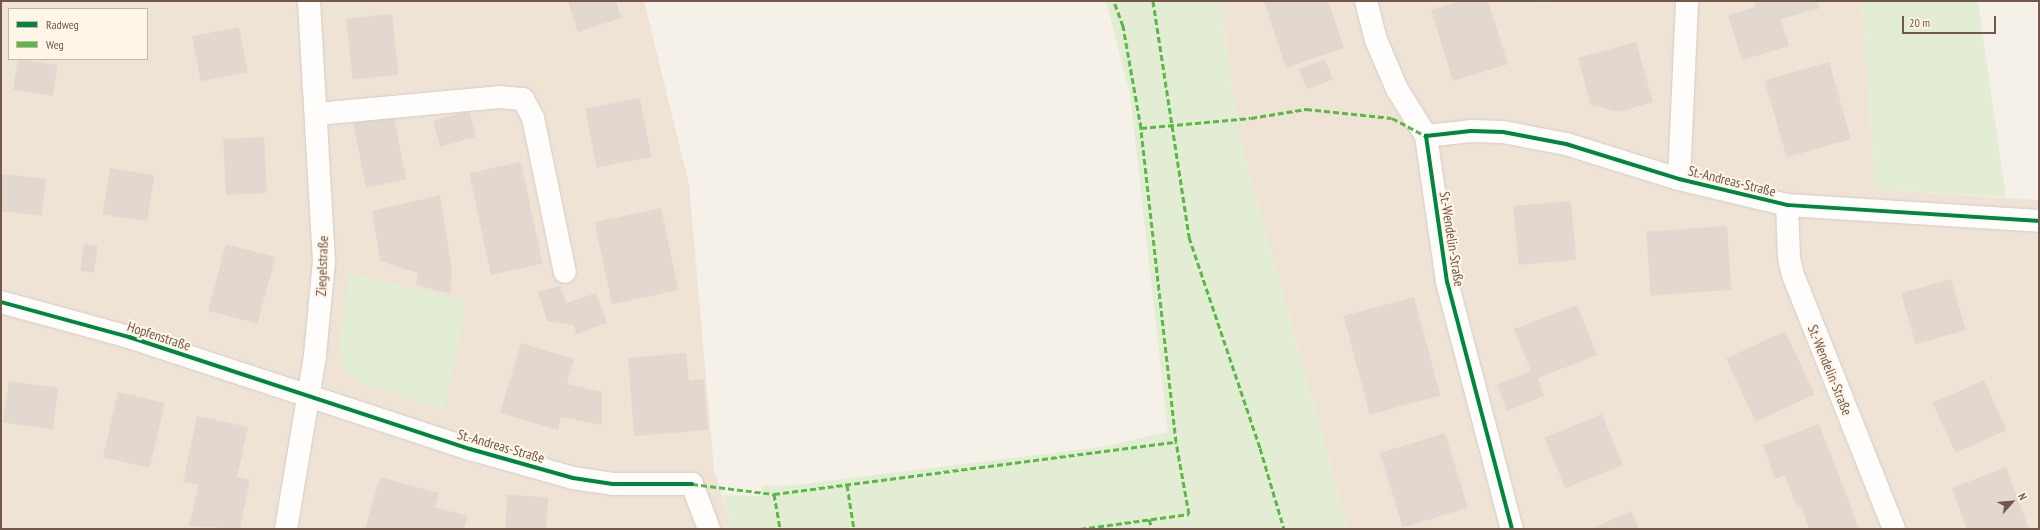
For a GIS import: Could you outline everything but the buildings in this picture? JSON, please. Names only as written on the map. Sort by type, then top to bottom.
[{"type":"street","name":"Ziegelstraße","points":[[286,529],[309,396],[324,262],[317,114],[309,1]]},
{"type":"street","points":[[1366,1],[1376,40],[1397,89],[1426,136]]},
{"type":"street","points":[[1679,179],[1687,1]]},
{"type":"street","points":[[317,114],[498,97],[523,100],[534,118],[565,272]]},
{"type":"street","name":"St.-Andreas-Straße","points":[[1426,136],[1471,130],[1503,132],[1566,144],[1679,179],[1787,205],[2039,221]]},
{"type":"street","name":"St.-Wendelin-Straße","points":[[1426,136],[1447,282],[1512,529]]},
{"type":"street","name":"St.-Wendelin-Straße","points":[[1787,205],[1789,258],[1793,275],[1894,529]]},
{"type":"street","name":"Hopfenstraße","points":[[1,302],[128,337],[309,396]]},
{"type":"street","name":"St.-Andreas-Straße","points":[[309,396],[470,449],[573,478],[612,484],[692,484],[709,529]]},
{"type":"shaded area","points":[[1,1],[644,1],[689,184],[714,470],[732,529],[1,529]]},
{"type":"shaded area","points":[[1220,1],[1512,1],[1514,6],[1562,1],[1862,1],[1875,189],[2039,200],[2039,529],[1348,529],[1239,135]]},
{"type":"green space","points":[[1106,1],[1220,1],[1239,135],[1348,529],[732,529],[723,495],[762,496],[762,486],[794,485],[1102,447],[1168,432],[1130,94]]},
{"type":"green space","points":[[1512,1],[1562,1],[1513,6]]},
{"type":"green space","points":[[1862,1],[1978,1],[2006,197],[1875,189]]},
{"type":"green space","points":[[348,272],[467,301],[445,410],[359,383],[347,372],[341,361],[340,348]]},
{"type":"marked path","points":[[1080,529],[1189,514],[1176,442],[1141,128],[1123,26],[1114,1]]},
{"type":"marked path","points":[[1153,1],[1189,237],[1260,448],[1284,529]]},
{"type":"marked path","points":[[1141,128],[1251,118],[1306,109],[1392,118],[1426,136]]},
{"type":"marked path","points":[[692,484],[774,494],[1176,442]]},
{"type":"marked path","points":[[847,485],[854,529]]},
{"type":"marked path","points":[[774,494],[780,529]]},
{"type":"marked path","points":[[1149,519],[1152,529]]},
{"type":"cycle path","points":[[1512,529],[1447,282],[1426,136],[1471,131],[1503,132],[1566,144],[1679,179],[1787,205],[2039,221]]},
{"type":"cycle path","points":[[1,302],[129,337],[470,449],[573,478],[613,484],[692,484]]}]
